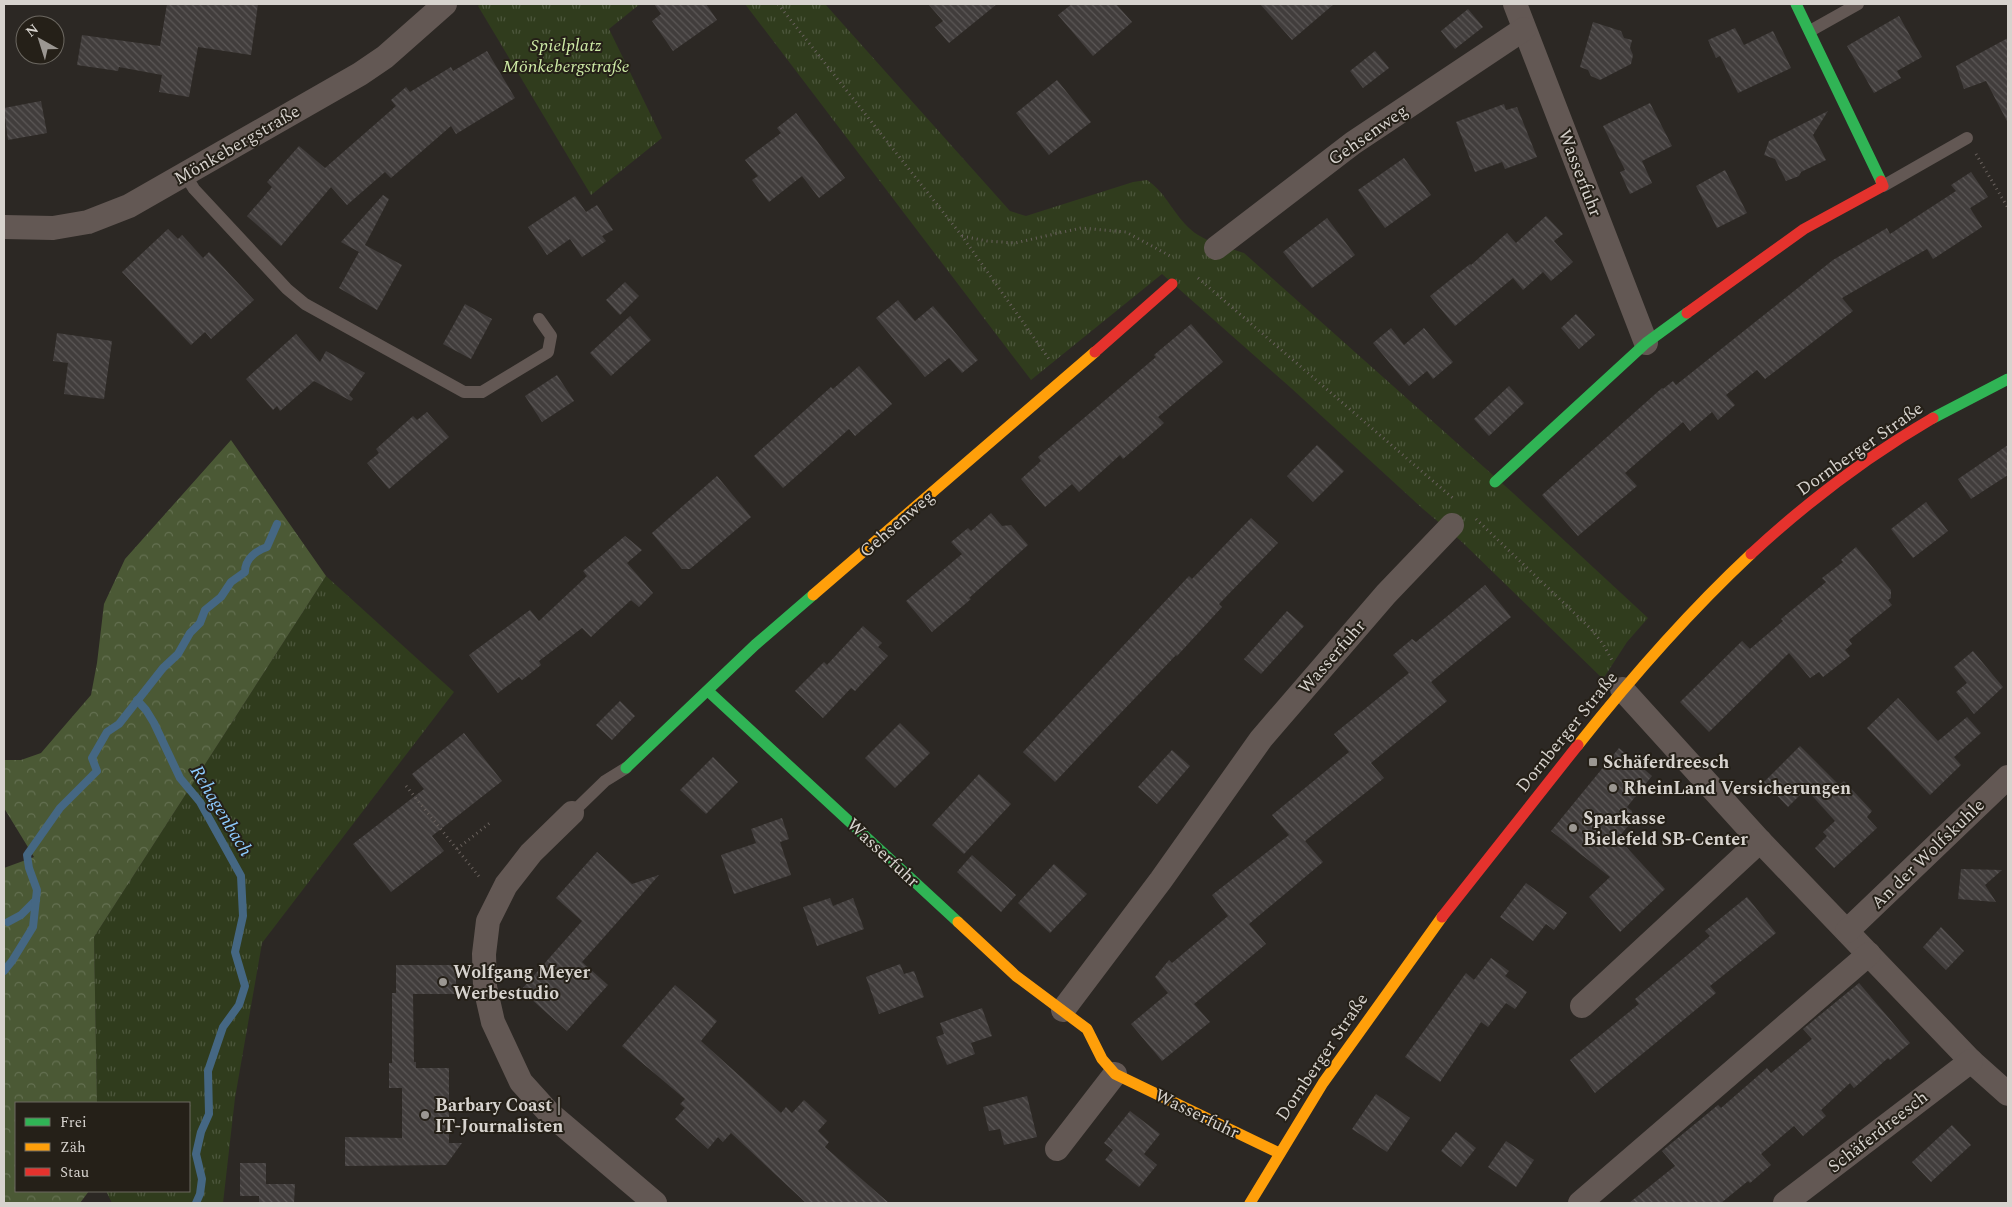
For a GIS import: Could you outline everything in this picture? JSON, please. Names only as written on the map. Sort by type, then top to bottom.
[{"type":"street","name":"Mönkebergstraße","points":[[4,227],[53,228],[88,222],[129,206],[186,176],[360,74],[385,57],[445,4]]},
{"type":"street","name":"Wasserfuhr","points":[[1514,4],[1646,343]]},
{"type":"street","points":[[1495,482],[1646,343],[1804,229],[1883,186],[1796,4]]},
{"type":"street","name":"Gehsenweg","points":[[1216,248],[1353,143],[1524,29]]},
{"type":"street","name":"Gehsenweg","points":[[626,768],[755,644],[1064,380],[1172,284]]},
{"type":"street","name":"Dornberger Straße","points":[[1250,1203],[1323,1083],[1439,921],[1619,679],[1798,513],[1919,426],[2008,379]]},
{"type":"street","name":"Wasserfuhr","points":[[1063,1010],[1161,880],[1261,739],[1386,594],[1459,518]]},
{"type":"street","points":[[1619,679],[1760,841],[1971,1061],[2008,1094]]},
{"type":"street","name":"Wasserfuhr","points":[[708,691],[1016,976],[1087,1029],[1095,1041],[1098,1055],[1106,1067],[1115,1074],[1279,1153]]},
{"type":"street","name":"An der Wolfskuhle","points":[[1847,931],[2008,777]]},
{"type":"street","points":[[572,813],[531,854],[506,885],[488,922],[484,954],[485,987],[493,1022],[521,1082],[549,1113],[655,1203]]},
{"type":"street","points":[[1582,1006],[1760,841]]},
{"type":"street","points":[[1580,1203],[1868,954]]},
{"type":"street","name":"Schäferdreesch","points":[[1785,1203],[1971,1061]]},
{"type":"street","points":[[1057,1149],[1115,1074]]},
{"type":"lane","points":[[1810,31],[1858,4]]},
{"type":"lane","points":[[1883,186],[1967,138]]},
{"type":"lane","points":[[186,176],[194,189],[287,289],[305,304],[464,392],[482,392],[548,352],[551,336],[539,319]]},
{"type":"lane","points":[[572,813],[605,781],[626,768]]},
{"type":"path","points":[[778,4],[962,236],[1064,380]]},
{"type":"path","points":[[1967,138],[2008,208]]},
{"type":"path","points":[[962,236],[987,241],[1015,243],[1081,228],[1126,232],[1175,259]]},
{"type":"path","points":[[1196,276],[1258,331],[1459,518],[1590,629],[1603,644],[1619,679]]},
{"type":"path","points":[[406,786],[498,901]]},
{"type":"path","points":[[457,849],[491,822]]},
{"type":"green space","name":"Spielplatz Mönkebergstraße","points":[[480,4],[640,4],[609,29],[662,138],[591,195],[478,6]]},
{"type":"green space","points":[[745,4],[825,4],[1010,211],[1026,216],[1133,182],[1147,180],[1153,184],[1191,230],[1213,242],[1244,253],[1513,493],[1648,618],[1627,642],[1603,679],[1461,541],[1162,274],[1031,380]]},
{"type":"green space","points":[[231,440],[326,576],[94,937],[97,1102],[15,1102],[15,1192],[88,1192],[80,1203],[4,1203],[4,868],[34,857],[4,808],[4,760],[21,760],[41,753],[91,695],[104,604],[125,559]]},
{"type":"green space","points":[[326,576],[454,692],[262,943],[235,1098],[223,1203],[112,1203],[106,1192],[190,1192],[190,1102],[97,1102],[94,937]]},
{"type":"building","points":[[167,4],[258,4],[251,55],[198,47],[189,97],[159,92],[162,75],[119,67],[118,71],[77,65],[82,35],[160,46]]},
{"type":"building","points":[[654,4],[706,4],[717,20],[673,51],[652,21],[661,14]]},
{"type":"building","points":[[928,4],[997,4],[949,43],[935,27],[943,21]]},
{"type":"building","points":[[1072,4],[1116,4],[1132,22],[1093,56],[1058,15]]},
{"type":"building","points":[[1260,4],[1334,4],[1292,40]]},
{"type":"building","points":[[1468,9],[1483,27],[1455,49],[1441,31]]},
{"type":"building","points":[[1899,16],[1922,57],[1897,71],[1901,78],[1874,93],[1847,46]]},
{"type":"building","points":[[1593,22],[1621,31],[1624,38],[1632,40],[1630,48],[1633,55],[1631,64],[1600,80],[1591,76],[1588,70],[1580,67]]},
{"type":"building","points":[[1735,28],[1744,45],[1773,31],[1791,68],[1738,93],[1720,56],[1716,58],[1708,40]]},
{"type":"building","points":[[2008,38],[2008,123],[1986,81],[1964,89],[1956,66]]},
{"type":"building","points":[[487,51],[515,98],[456,134],[451,126],[391,178],[385,172],[347,205],[331,187],[281,246],[247,216],[272,187],[267,182],[299,146],[325,168],[396,106],[391,100],[406,87],[410,92],[451,67],[453,71]]},
{"type":"building","points":[[1375,51],[1389,68],[1363,88],[1350,71]]},
{"type":"building","points":[[1057,80],[1091,122],[1049,155],[1016,113]]},
{"type":"building","points":[[41,101],[47,133],[8,140],[4,108]]},
{"type":"building","points":[[1650,103],[1672,146],[1642,161],[1652,183],[1630,194],[1620,172],[1625,170],[1603,126]]},
{"type":"building","points":[[1504,104],[1506,110],[1517,107],[1537,157],[1505,169],[1502,162],[1475,172],[1456,122]]},
{"type":"building","points":[[1828,111],[1813,135],[1826,160],[1801,172],[1799,176],[1786,181],[1775,159],[1764,155],[1769,141]]},
{"type":"building","points":[[796,113],[845,178],[819,198],[802,176],[769,202],[752,180],[758,176],[745,160],[781,133],[777,128]]},
{"type":"building","points":[[1404,158],[1431,195],[1385,228],[1358,190]]},
{"type":"building","points":[[1725,170],[1747,213],[1717,228],[1696,186]]},
{"type":"building","points":[[1971,172],[1988,197],[1970,208],[1982,227],[1933,259],[1927,249],[1842,298],[1853,311],[1765,379],[1757,370],[1726,395],[1735,405],[1718,420],[1712,412],[1690,431],[1683,422],[1625,473],[1637,486],[1578,536],[1542,495],[1662,388],[1673,381],[1676,385],[1833,260],[1887,228],[1890,234],[1956,191],[1951,185]]},
{"type":"building","points":[[383,195],[389,199],[365,245],[402,265],[377,310],[339,288],[359,252],[341,242]]},
{"type":"building","points":[[575,196],[586,212],[597,205],[613,230],[602,236],[606,241],[582,257],[570,239],[547,255],[528,227]]},
{"type":"building","points":[[1546,216],[1563,234],[1554,241],[1573,262],[1551,281],[1543,272],[1523,290],[1513,278],[1455,326],[1430,296],[1471,265],[1507,233],[1516,243]]},
{"type":"building","points":[[1327,218],[1355,255],[1312,288],[1283,252]]},
{"type":"building","points":[[168,229],[178,239],[182,235],[203,258],[209,252],[254,300],[211,339],[205,332],[191,345],[122,272]]},
{"type":"building","points":[[625,282],[639,296],[620,315],[606,300]]},
{"type":"building","points":[[898,300],[915,321],[933,306],[978,360],[962,373],[949,358],[925,377],[876,318]]},
{"type":"building","points":[[465,304],[492,319],[471,359],[443,344]]},
{"type":"building","points":[[1576,314],[1595,335],[1579,349],[1561,328]]},
{"type":"building","points":[[630,316],[651,340],[611,376],[590,353]]},
{"type":"building","points":[[1191,324],[1223,362],[1158,417],[1164,423],[1123,459],[1120,455],[1079,492],[1072,484],[1045,507],[1021,479],[1041,461],[1038,457],[1156,357],[1154,355]]},
{"type":"building","points":[[1391,328],[1404,345],[1424,328],[1453,362],[1433,379],[1427,371],[1409,386],[1373,343]]},
{"type":"building","points":[[57,333],[112,341],[104,399],[64,394],[68,363],[53,361]]},
{"type":"building","points":[[296,334],[320,362],[326,351],[365,373],[349,395],[353,399],[351,401],[314,381],[280,411],[277,406],[273,410],[246,379]]},
{"type":"building","points":[[859,366],[892,404],[855,436],[849,429],[783,488],[754,456],[831,387],[833,389]]},
{"type":"building","points":[[557,375],[574,401],[542,422],[525,396]]},
{"type":"building","points":[[1509,386],[1524,403],[1489,436],[1474,419]]},
{"type":"building","points":[[427,412],[449,437],[389,489],[367,463],[379,453],[376,449],[413,416],[417,420]]},
{"type":"building","points":[[1317,445],[1344,471],[1313,502],[1287,476]]},
{"type":"building","points":[[2008,445],[2008,475],[1971,499],[1958,479]]},
{"type":"building","points":[[717,476],[751,517],[690,569],[682,569],[652,533]]},
{"type":"building","points":[[1926,502],[1948,531],[1913,558],[1891,529]]},
{"type":"building","points":[[991,513],[1002,526],[1011,525],[1028,545],[969,598],[971,599],[932,632],[906,601],[962,554],[951,542],[968,528],[971,531]]},
{"type":"building","points":[[1251,518],[1278,543],[1219,604],[1222,607],[1177,656],[1055,782],[1023,752],[1189,576],[1192,579]]},
{"type":"building","points":[[625,536],[642,550],[627,563],[653,593],[639,607],[631,600],[591,637],[582,628],[539,661],[541,665],[522,680],[519,677],[498,693],[469,655],[530,610],[539,621],[587,576],[583,571]]},
{"type":"building","points":[[1856,547],[1891,590],[1891,598],[1888,600],[1892,605],[1849,640],[1852,644],[1845,650],[1850,656],[1823,677],[1819,672],[1810,678],[1789,653],[1709,732],[1680,702],[1742,641],[1750,649],[1783,621],[1781,619],[1826,582],[1822,578],[1843,562],[1841,560]]},
{"type":"building","points":[[1485,585],[1511,617],[1431,682],[1447,701],[1371,763],[1384,778],[1305,841],[1323,862],[1249,924],[1266,944],[1194,1004],[1210,1022],[1162,1061],[1131,1024],[1168,993],[1155,977],[1169,960],[1172,963],[1228,916],[1212,895],[1289,835],[1272,815],[1349,752],[1334,734],[1409,673],[1393,655],[1412,639],[1416,642]]},
{"type":"building","points":[[1287,611],[1304,626],[1261,674],[1244,659]]},
{"type":"building","points":[[863,626],[882,643],[878,647],[888,656],[855,691],[851,688],[823,718],[795,691],[824,662],[827,665]]},
{"type":"building","points":[[1973,651],[2003,687],[1974,714],[1956,692],[1967,683],[1954,667]]},
{"type":"building","points":[[1898,698],[1938,741],[1967,717],[1981,733],[1954,757],[1961,765],[1930,795],[1867,728]]},
{"type":"building","points":[[620,701],[635,716],[612,740],[596,725]]},
{"type":"building","points":[[900,723],[930,753],[895,788],[865,758]]},
{"type":"building","points":[[464,733],[502,781],[432,836],[444,851],[391,892],[353,844],[424,789],[412,774]]},
{"type":"building","points":[[1800,746],[1839,785],[1844,781],[1872,811],[1867,817],[1877,828],[1834,868],[1815,848],[1827,836],[1823,832],[1835,821],[1806,789],[1788,807],[1764,782]]},
{"type":"building","points":[[1619,748],[1652,776],[1627,807],[1632,811],[1633,820],[1618,838],[1665,889],[1620,932],[1589,897],[1610,877],[1551,831]]},
{"type":"building","points":[[1172,750],[1190,766],[1157,804],[1138,787]]},
{"type":"building","points":[[713,757],[738,782],[706,814],[680,790]]},
{"type":"building","points":[[979,774],[1011,804],[964,854],[932,825]]},
{"type":"building","points":[[782,818],[789,839],[780,842],[791,875],[734,894],[721,855],[756,843],[751,829]]},
{"type":"building","points":[[597,852],[632,884],[659,875],[582,962],[608,985],[567,1031],[521,990],[582,921],[556,898]]},
{"type":"building","points":[[972,855],[1016,895],[1001,912],[957,872]]},
{"type":"building","points":[[1054,864],[1087,894],[1050,933],[1018,903]]},
{"type":"building","points":[[1961,869],[2002,870],[1985,885],[1996,902],[1958,899]]},
{"type":"building","points":[[1526,883],[1567,913],[1554,930],[1546,924],[1533,941],[1500,917]]},
{"type":"building","points":[[1747,897],[1776,933],[1710,986],[1716,993],[1595,1093],[1570,1060],[1639,1004],[1635,999],[1710,936],[1705,931]]},
{"type":"building","points":[[830,898],[833,906],[853,898],[864,929],[817,946],[803,907]]},
{"type":"building","points":[[1941,927],[1964,951],[1946,970],[1923,947]]},
{"type":"building","points":[[1491,958],[1509,971],[1505,976],[1527,992],[1515,1009],[1506,1003],[1488,1027],[1481,1022],[1440,1082],[1405,1057],[1466,973],[1474,980]]},
{"type":"building","points":[[900,964],[904,974],[914,971],[924,997],[879,1014],[866,977]]},
{"type":"building","points":[[396,965],[456,965],[456,994],[413,994],[414,1062],[416,1062],[416,1068],[449,1068],[449,1143],[462,1143],[446,1165],[345,1166],[345,1137],[402,1138],[402,1088],[389,1088],[389,1063],[392,1063],[392,993],[396,993]]},
{"type":"building","points":[[1859,983],[1910,1043],[1890,1060],[1888,1058],[1854,1088],[1850,1083],[1821,1110],[1826,1116],[1803,1136],[1794,1126],[1761,1154],[1771,1165],[1750,1183],[1748,1181],[1721,1203],[1629,1203],[1675,1166],[1662,1151],[1718,1105],[1721,1108],[1767,1068],[1771,1073],[1812,1039],[1803,1029]]},
{"type":"building","points":[[675,985],[717,1021],[701,1041],[781,1113],[786,1107],[792,1113],[804,1100],[827,1121],[818,1131],[829,1142],[825,1147],[889,1203],[806,1203],[731,1133],[723,1142],[718,1137],[708,1149],[675,1119],[685,1108],[680,1104],[685,1099],[622,1046]]},
{"type":"building","points":[[982,1008],[992,1036],[971,1043],[975,1054],[947,1065],[936,1037],[944,1034],[940,1023]]},
{"type":"building","points":[[1376,1094],[1410,1118],[1387,1152],[1352,1129]]},
{"type":"building","points":[[1027,1096],[1037,1137],[1004,1145],[1000,1129],[989,1131],[983,1107]]},
{"type":"building","points":[[1130,1111],[1160,1134],[1144,1154],[1157,1165],[1139,1187],[1105,1160],[1113,1150],[1104,1143]]},
{"type":"building","points":[[1952,1125],[1971,1145],[1931,1182],[1912,1162]]},
{"type":"building","points":[[1456,1132],[1476,1148],[1461,1167],[1441,1151]]},
{"type":"building","points":[[1506,1141],[1534,1160],[1516,1187],[1488,1167]]},
{"type":"building","points":[[240,1163],[266,1163],[266,1184],[295,1184],[294,1203],[259,1203],[259,1196],[240,1196]]},
{"type":"waterway","name":"Rehagenbach","points":[[4,971],[33,927],[37,890],[29,868],[27,855],[60,808],[97,771],[92,758],[107,732],[119,724],[163,668],[178,654],[190,633],[200,623],[205,610],[221,597],[231,582],[245,572],[249,559],[267,547],[277,524]]},
{"type":"waterway","name":"Rehagenbach","points":[[137,700],[154,723],[180,778],[200,802],[241,876],[243,916],[235,952],[245,986],[239,1005],[223,1027],[208,1071],[209,1114],[201,1132],[196,1154],[202,1179],[200,1194],[196,1203]]},
{"type":"waterway","name":"Rehagenbach","points":[[8,922],[21,915],[36,900]]},
{"type":"traffic: fast","points":[[1796,4],[1881,181]]},
{"type":"traffic: fast","points":[[1495,482],[1646,343],[1687,313]]},
{"type":"traffic: fast","points":[[1933,418],[2008,379]]},
{"type":"traffic: fast","points":[[626,768],[755,645],[813,595]]},
{"type":"traffic: fast","points":[[708,691],[958,922]]},
{"type":"traffic: slow","points":[[813,595],[1095,352]]},
{"type":"traffic: slow","points":[[1578,745],[1661,646],[1751,554]]},
{"type":"traffic: slow","points":[[1250,1203],[1323,1083],[1442,917]]},
{"type":"traffic: slow","points":[[958,922],[1016,976],[1087,1029],[1102,1059],[1115,1074],[1279,1153]]},
{"type":"traffic: jam","points":[[1687,313],[1804,229],[1883,186],[1881,181]]},
{"type":"traffic: jam","points":[[1095,352],[1172,284]]},
{"type":"traffic: jam","points":[[1751,554],[1838,481],[1885,448],[1933,418]]},
{"type":"traffic: jam","points":[[1442,917],[1578,745]]},
{"type":"place","name":"Schäferdreesch","points":[[1593,762]]},
{"type":"place","name":"RheinLand Versicherungen","points":[[1613,788]]},
{"type":"place","name":"Sparkasse Bielefeld SB-Center","points":[[1573,828]]},
{"type":"place","name":"Wolfgang Meyer Werbestudio","points":[[443,982]]},
{"type":"place","name":"Barbary Coast | IT-Journalisten","points":[[425,1115]]}]
